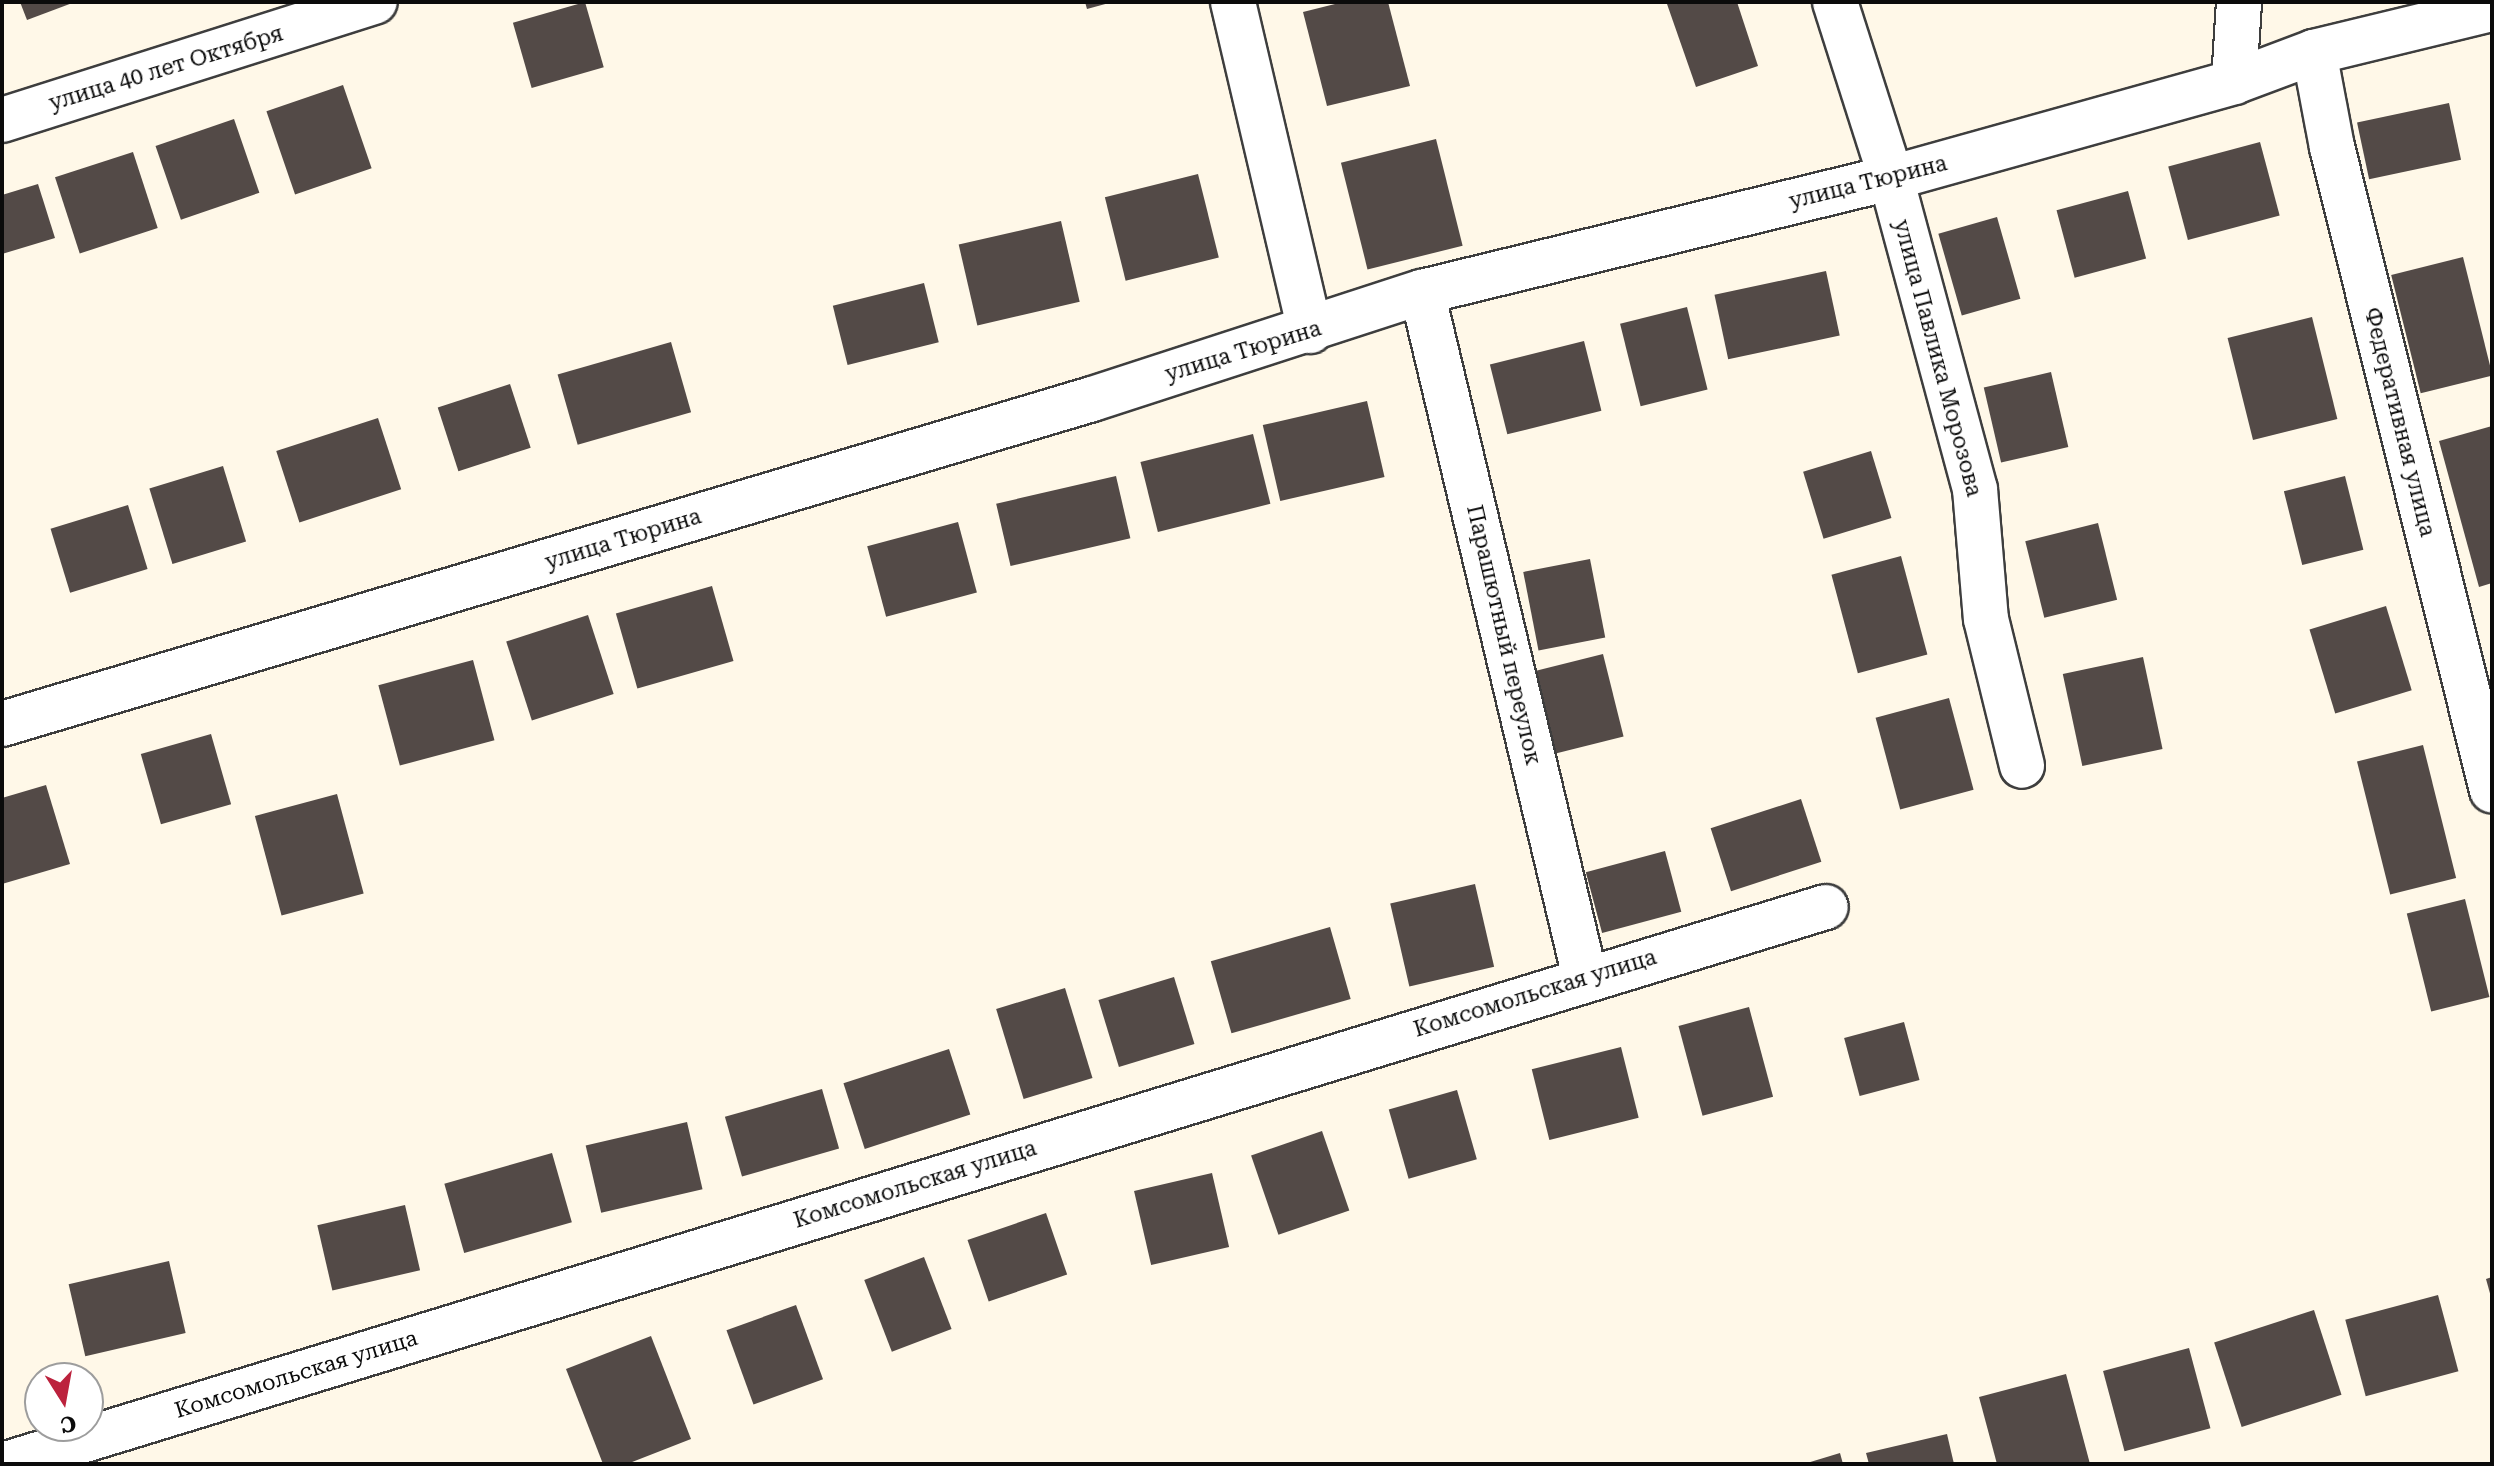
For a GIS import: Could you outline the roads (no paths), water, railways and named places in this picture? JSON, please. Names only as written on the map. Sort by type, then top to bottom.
[{"type":"street","name":"улица 40 лет Октября","points":[[2,120],[375,2]]},
{"type":"street","points":[[1233,2],[1310,331]]},
{"type":"street","name":"улица Павлика Морозова","points":[[1835,2],[1891,178],[1975,489],[1986,619],[2022,766]]},
{"type":"street","points":[[2234,82],[2239,2]]},
{"type":"street","name":"улица Тюрина","points":[[2,724],[1310,331],[1422,292],[1891,178],[2234,82],[2314,52],[2492,9]]},
{"type":"street","name":"Федеративная улица","points":[[2314,52],[2332,147],[2492,790]]},
{"type":"street","name":"Парашютный переулок","points":[[1422,292],[1585,977]]},
{"type":"street","name":"Комсомольская улица","points":[[6,1464],[1585,977],[1826,907]]}]
